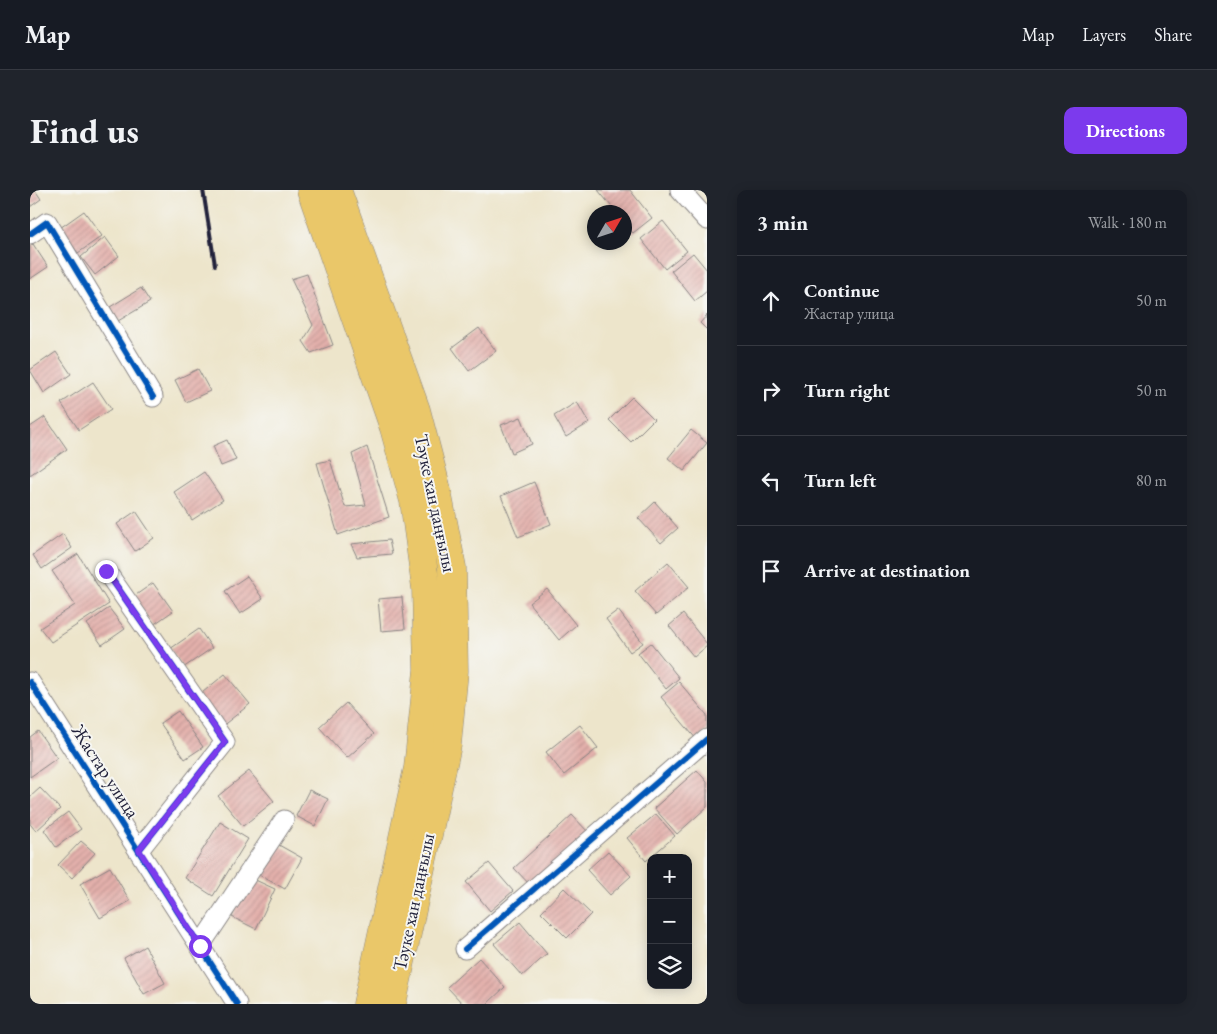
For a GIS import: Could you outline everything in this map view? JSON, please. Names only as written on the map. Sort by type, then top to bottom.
[{"type":"main road","name":"Тәуке хан даңғылы","points":[[311,190],[394,428],[414,501],[426,588],[428,670],[418,768],[367,1004]]},
{"type":"main road","name":"Тәуке хан даңғылы","points":[[337,190],[416,410],[436,486],[452,567],[454,671],[447,745],[392,1004]]},
{"type":"street","points":[[680,190],[707,220]]},
{"type":"street","points":[[30,234],[48,222],[153,396]]},
{"type":"street","points":[[106,571],[225,742],[139,850]]},
{"type":"street","name":"Жастар улица","points":[[30,682],[237,1004]]},
{"type":"street","points":[[465,949],[707,739]]},
{"type":"street","points":[[200,946],[284,820]]},
{"type":"building","points":[[30,190],[35,190],[41,199],[30,207]]},
{"type":"building","points":[[598,190],[630,190],[652,218],[633,233],[632,205],[610,205]]},
{"type":"building","points":[[84,211],[102,236],[78,253],[60,228]]},
{"type":"building","points":[[663,221],[687,251],[665,269],[641,239]]},
{"type":"building","points":[[105,237],[119,256],[95,275],[81,257]]},
{"type":"building","points":[[33,244],[48,267],[30,279],[30,246]]},
{"type":"building","points":[[693,253],[707,270],[707,291],[695,301],[671,271]]},
{"type":"building","points":[[307,274],[333,345],[311,353],[303,341],[313,325],[291,279]]},
{"type":"building","points":[[141,288],[150,302],[118,321],[110,307]]},
{"type":"building","points":[[707,315],[707,330],[700,323]]},
{"type":"building","points":[[479,328],[496,351],[469,371],[452,348]]},
{"type":"building","points":[[56,352],[71,374],[44,393],[30,370]]},
{"type":"building","points":[[198,369],[210,391],[186,402],[175,380]]},
{"type":"building","points":[[93,382],[111,409],[79,430],[61,403]]},
{"type":"building","points":[[632,397],[654,419],[631,442],[609,420]]},
{"type":"building","points":[[577,402],[589,423],[566,437],[554,416]]},
{"type":"building","points":[[45,417],[67,449],[30,475],[30,427]]},
{"type":"building","points":[[521,417],[532,444],[512,453],[501,425]]},
{"type":"building","points":[[691,430],[707,443],[684,471],[668,458]]},
{"type":"building","points":[[227,440],[236,460],[221,466],[213,446]]},
{"type":"building","points":[[367,447],[389,517],[338,535],[317,463],[330,460],[345,507],[366,505],[352,454]]},
{"type":"building","points":[[204,472],[223,500],[192,520],[174,492]]},
{"type":"building","points":[[534,482],[551,524],[518,537],[501,496]]},
{"type":"building","points":[[655,502],[678,528],[661,543],[638,518]]},
{"type":"building","points":[[136,511],[154,538],[135,551],[117,524]]},
{"type":"building","points":[[63,534],[72,548],[42,569],[33,555]]},
{"type":"building","points":[[389,540],[392,554],[357,557],[351,544]]},
{"type":"building","points":[[78,554],[109,604],[51,642],[40,628],[75,605],[52,571]]},
{"type":"building","points":[[668,562],[689,587],[656,615],[635,591]]},
{"type":"building","points":[[247,576],[263,599],[240,614],[225,591]]},
{"type":"building","points":[[153,583],[173,611],[153,625],[133,597]]},
{"type":"building","points":[[547,589],[576,625],[559,640],[529,603]]},
{"type":"building","points":[[402,597],[405,629],[381,631],[378,599]]},
{"type":"building","points":[[109,608],[125,629],[102,645],[87,624]]},
{"type":"building","points":[[618,610],[643,643],[630,652],[606,619]]},
{"type":"building","points":[[683,614],[707,644],[694,657],[669,626]]},
{"type":"building","points":[[199,629],[212,648],[183,668],[170,649]]},
{"type":"building","points":[[651,643],[679,678],[666,689],[638,653]]},
{"type":"building","points":[[225,674],[250,704],[221,727],[197,697]]},
{"type":"building","points":[[679,682],[707,715],[707,731],[697,740],[661,697]]},
{"type":"building","points":[[346,703],[374,734],[347,758],[319,727]]},
{"type":"building","points":[[178,711],[203,747],[185,759],[160,723]]},
{"type":"building","points":[[580,725],[598,748],[564,775],[546,752]]},
{"type":"building","points":[[38,731],[57,758],[30,777],[30,737]]},
{"type":"building","points":[[697,770],[707,782],[707,807],[677,834],[654,808]]},
{"type":"building","points":[[249,771],[274,801],[243,826],[218,796]]},
{"type":"building","points":[[40,788],[60,809],[36,831],[30,824],[30,797]]},
{"type":"building","points":[[309,790],[328,799],[315,826],[296,816]]},
{"type":"building","points":[[68,812],[81,829],[56,847],[44,830]]},
{"type":"building","points":[[656,814],[675,836],[654,854],[647,854],[646,861],[627,838]]},
{"type":"building","points":[[572,815],[589,833],[531,886],[514,868]]},
{"type":"building","points":[[220,822],[248,839],[213,896],[185,878]]},
{"type":"building","points":[[81,841],[95,853],[72,878],[58,865]]},
{"type":"building","points":[[277,844],[302,858],[285,889],[259,875]]},
{"type":"building","points":[[608,851],[631,876],[610,895],[587,870]]},
{"type":"building","points":[[489,863],[513,891],[490,911],[466,882]]},
{"type":"building","points":[[110,867],[130,901],[100,918],[80,884]]},
{"type":"building","points":[[251,878],[275,889],[256,929],[232,917]]},
{"type":"building","points":[[564,888],[591,914],[567,938],[541,912]]},
{"type":"building","points":[[520,922],[547,954],[522,976],[494,944]]},
{"type":"building","points":[[145,946],[165,983],[144,994],[124,958]]},
{"type":"building","points":[[479,958],[505,987],[487,1004],[463,1004],[447,987]]},
{"type":"railway","points":[[203,190],[215,265]]},
{"type":"cycle path","points":[[30,234],[47,222],[153,397]]},
{"type":"cycle path","points":[[106,571],[225,742],[139,850]]},
{"type":"cycle path","points":[[30,682],[237,1004]]},
{"type":"cycle path","points":[[465,949],[707,739]]},
{"type":"route","points":[[106,571],[225,742],[139,850],[200,946]]}]
